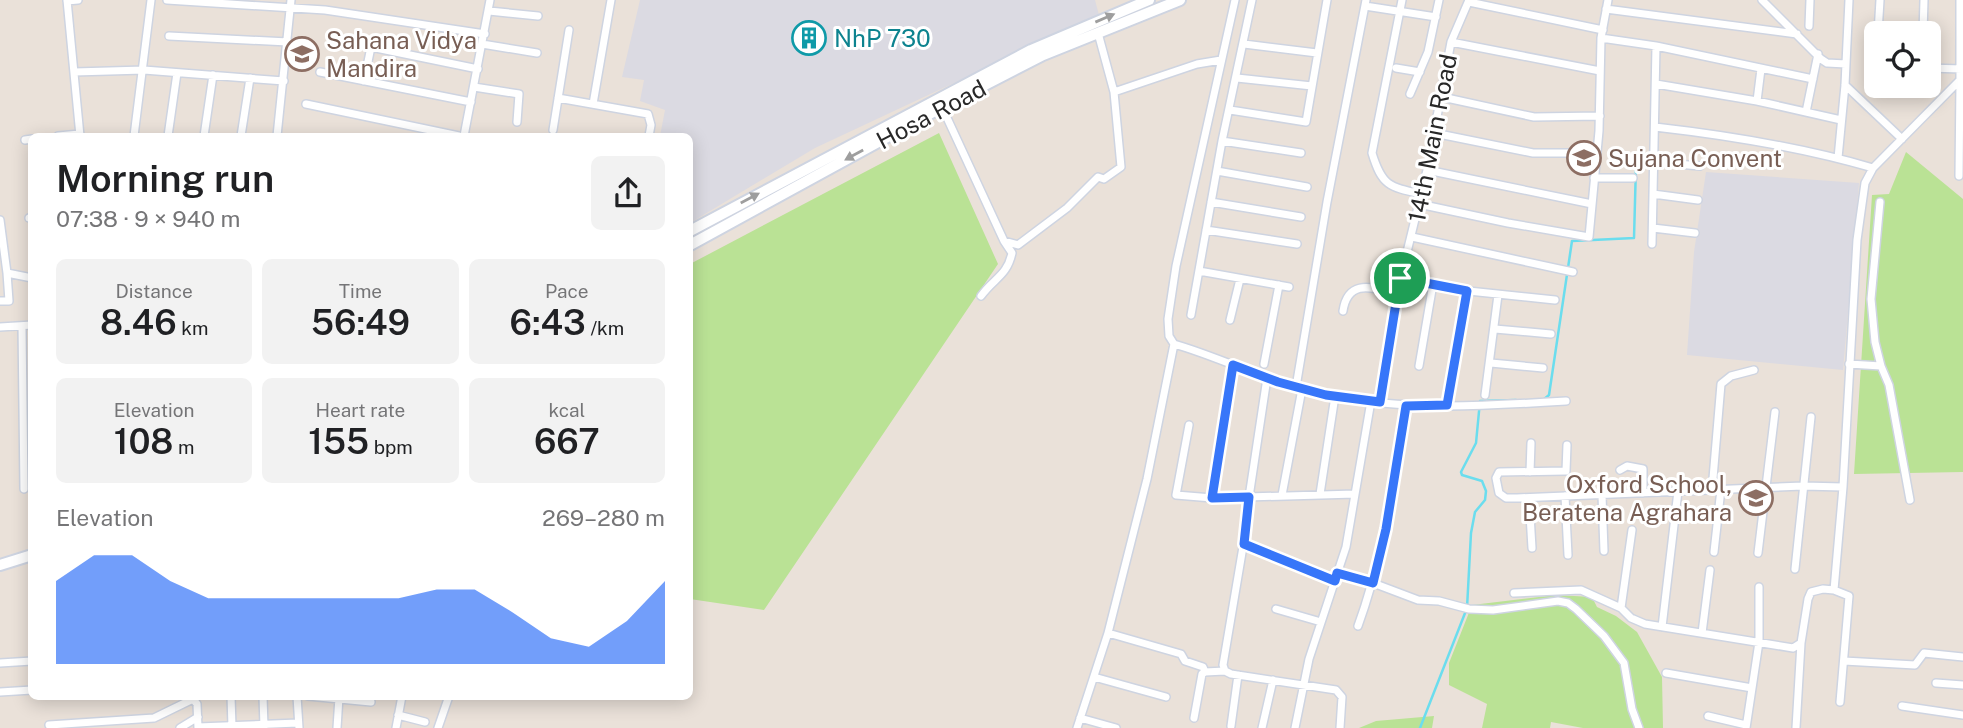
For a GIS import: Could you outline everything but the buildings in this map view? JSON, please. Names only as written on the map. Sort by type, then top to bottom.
[{"type":"main road","name":"Hosa Road","points":[[693,229],[1031,50],[1149,0]]},
{"type":"main road","name":"Hosa Road","points":[[693,243],[1043,55],[1180,0]]},
{"type":"main road","points":[[0,565],[28,556]]},
{"type":"street","points":[[78,0],[67,0],[80,133]]},
{"type":"street","points":[[134,133],[151,0]]},
{"type":"street","points":[[167,0],[291,3],[485,34]]},
{"type":"street","points":[[325,10],[327,0]]},
{"type":"street","points":[[462,133],[478,69],[490,0]]},
{"type":"street","points":[[593,104],[611,0]]},
{"type":"street","points":[[1235,0],[1176,266],[1168,319],[1169,336],[1174,344],[1267,378],[1335,396],[1406,406],[1566,401]]},
{"type":"street","points":[[1191,315],[1252,0]]},
{"type":"street","points":[[1230,110],[1306,122],[1327,0]]},
{"type":"street","points":[[1402,0],[1372,153],[1387,184],[1422,194]]},
{"type":"street","points":[[1410,94],[1427,52],[1439,0]]},
{"type":"street","points":[[1419,204],[1588,237],[1600,116],[1602,34],[1608,0]]},
{"type":"street","points":[[1762,0],[1826,62],[1846,64]]},
{"type":"street","points":[[1809,26],[1810,0]]},
{"type":"street","points":[[1838,158],[1849,0]]},
{"type":"street","points":[[1879,21],[1880,0]]},
{"type":"street","points":[[1923,21],[1924,0]]},
{"type":"street","points":[[1959,176],[1962,69],[1960,0]]},
{"type":"street","points":[[1469,1],[1602,34],[1813,79]]},
{"type":"street","name":"14th Main Road","points":[[1295,728],[1321,622],[1346,547],[1396,293],[1422,194],[1451,42],[1469,1]]},
{"type":"street","points":[[278,133],[291,3]]},
{"type":"street","points":[[1282,495],[1326,202],[1365,3],[1436,17]]},
{"type":"street","points":[[1606,9],[1797,34]]},
{"type":"street","points":[[489,11],[538,16]]},
{"type":"street","points":[[553,130],[569,30]]},
{"type":"street","points":[[1004,241],[1018,245],[1068,208],[1098,177],[1104,179],[1121,167],[1114,92],[1098,33]]},
{"type":"street","points":[[169,36],[288,42]]},
{"type":"street","points":[[1451,42],[1600,71]]},
{"type":"street","points":[[482,44],[537,53]]},
{"type":"street","points":[[1244,44],[1317,53]]},
{"type":"street","points":[[1652,244],[1656,46]]},
{"type":"street","points":[[365,81],[371,47],[478,69]]},
{"type":"street","points":[[1806,112],[1818,54]]},
{"type":"street","points":[[1114,92],[1197,64],[1222,60]]},
{"type":"street","points":[[1396,68],[1419,72]]},
{"type":"street","points":[[1941,68],[1962,69]]},
{"type":"street","points":[[74,72],[144,69],[284,81]]},
{"type":"street","points":[[1757,101],[1761,69]]},
{"type":"street","points":[[320,72],[471,102]]},
{"type":"street","points":[[168,133],[177,73]]},
{"type":"street","points":[[204,133],[213,75]]},
{"type":"street","points":[[241,133],[250,78]]},
{"type":"street","points":[[1237,78],[1312,86]]},
{"type":"street","points":[[1834,590],[1861,202],[1865,183],[1873,168],[1960,80]]},
{"type":"street","points":[[1656,84],[1757,101],[1841,120]]},
{"type":"street","points":[[1845,85],[1902,139]]},
{"type":"street","points":[[474,87],[519,94],[517,122]]},
{"type":"street","points":[[1442,97],[1534,117],[1600,116]]},
{"type":"street","points":[[558,98],[648,114],[650,133]]},
{"type":"street","points":[[306,104],[446,133]]},
{"type":"street","points":[[942,107],[1012,253],[1006,272],[981,296]]},
{"type":"street","points":[[1655,127],[1699,132],[1838,158],[1873,168]]},
{"type":"street","points":[[1434,134],[1533,153],[1595,153]]},
{"type":"street","points":[[1223,141],[1301,153]]},
{"type":"street","points":[[1654,162],[1700,166]]},
{"type":"street","points":[[1427,170],[1592,204]]},
{"type":"street","points":[[1217,171],[1307,187]]},
{"type":"street","points":[[1594,178],[1633,178]]},
{"type":"street","points":[[1653,194],[1698,201]]},
{"type":"street","points":[[1211,202],[1301,217]]},
{"type":"street","points":[[1880,202],[1871,299],[1875,342],[1889,385],[1910,500]]},
{"type":"street","points":[[0,220],[9,301],[0,301]]},
{"type":"street","points":[[1653,228],[1695,233]]},
{"type":"street","points":[[1206,230],[1297,244]]},
{"type":"street","points":[[1412,237],[1573,272]]},
{"type":"street","points":[[1199,271],[1289,286]]},
{"type":"street","points":[[7,273],[28,277]]},
{"type":"street","points":[[1400,278],[1467,291],[1555,300]]},
{"type":"street","points":[[1230,320],[1240,279]]},
{"type":"street","points":[[1419,366],[1433,284]]},
{"type":"street","points":[[1264,364],[1279,285]]},
{"type":"street","points":[[1343,311],[1345,300],[1351,292],[1359,288],[1368,287],[1396,293]]},
{"type":"street","points":[[1447,405],[1467,291]]},
{"type":"street","points":[[1485,395],[1498,295]]},
{"type":"street","points":[[0,327],[28,325]]},
{"type":"street","points":[[22,326],[24,489]]},
{"type":"street","points":[[1494,329],[1551,334]]},
{"type":"street","points":[[1077,728],[1108,634],[1147,479],[1174,344]]},
{"type":"street","points":[[1491,363],[1543,368]]},
{"type":"street","points":[[1849,364],[1881,366]]},
{"type":"street","points":[[1212,498],[1233,365]]},
{"type":"street","points":[[1714,552],[1721,384],[1731,376],[1754,370]]},
{"type":"street","points":[[1225,671],[1223,665],[1228,628],[1244,544],[1267,378]]},
{"type":"street","points":[[1320,494],[1335,396]]},
{"type":"street","points":[[1358,626],[1373,583],[1386,529],[1406,406]]},
{"type":"street","points":[[1758,553],[1775,412]]},
{"type":"street","points":[[1795,569],[1811,417]]},
{"type":"street","points":[[1189,425],[1176,495],[1212,498],[1355,494]]},
{"type":"street","points":[[1530,472],[1531,443]]},
{"type":"street","points":[[1567,445],[1566,471],[1499,472],[1496,478],[1499,493],[1506,498],[1529,498],[1843,486]]},
{"type":"street","points":[[1620,470],[1627,466],[1643,469],[1643,493]]},
{"type":"street","points":[[1662,627],[1678,491]]},
{"type":"street","points":[[1602,495],[1604,551]]},
{"type":"street","points":[[1565,496],[1568,555]]},
{"type":"street","points":[[1529,498],[1532,548]]},
{"type":"street","points":[[1620,608],[1632,530]]},
{"type":"street","points":[[1244,544],[1336,577],[1373,583],[1418,600],[1439,601],[1466,609],[1493,610],[1558,601],[1568,603],[1604,636],[1624,663],[1632,709],[1639,728]]},
{"type":"street","points":[[1702,633],[1710,570]]},
{"type":"street","points":[[1708,716],[1746,727],[1759,642],[1759,587]]},
{"type":"street","points":[[1796,728],[1801,643],[1811,592],[1823,589],[1849,596],[1840,702]]},
{"type":"street","points":[[1514,593],[1580,590],[1620,608],[1645,624],[1793,648],[1801,643]]},
{"type":"street","points":[[1276,608],[1321,622]]},
{"type":"street","points":[[1108,634],[1181,654],[1185,661],[1203,667],[1205,672]]},
{"type":"street","points":[[1843,661],[1915,665],[1924,653],[1963,657]]},
{"type":"street","points":[[0,663],[28,661]]},
{"type":"street","points":[[1194,718],[1202,674],[1225,671],[1340,692],[1340,728]]},
{"type":"street","points":[[1666,673],[1752,688]]},
{"type":"street","points":[[1231,726],[1238,675]]},
{"type":"street","points":[[1094,677],[1166,697]]},
{"type":"street","points":[[1262,728],[1273,680]]},
{"type":"street","points":[[1936,683],[1963,685]]},
{"type":"street","points":[[0,692],[28,690]]},
{"type":"street","points":[[49,725],[158,718],[191,700]]},
{"type":"street","points":[[194,700],[198,728],[299,725],[297,700]]},
{"type":"street","points":[[231,700],[232,727]]},
{"type":"street","points":[[263,700],[264,726]]},
{"type":"street","points":[[337,728],[339,700]]},
{"type":"street","points":[[355,700],[371,702]]},
{"type":"street","points":[[396,728],[401,700]]},
{"type":"street","points":[[438,728],[448,700]]},
{"type":"street","points":[[1902,706],[1963,715]]},
{"type":"street","points":[[398,715],[425,722]]},
{"type":"street","points":[[180,728],[198,717]]},
{"type":"street","points":[[1080,718],[1115,728]]},
{"type":"shaded area","points":[[640,0],[1095,0],[1099,15],[815,148],[693,221],[693,133],[661,133],[665,110],[640,101],[644,80],[622,77]]},
{"type":"shaded area","points":[[1706,172],[1859,183],[1843,370],[1687,355],[1694,252]]},
{"type":"green space","points":[[939,133],[998,264],[764,610],[693,599],[693,262]]},
{"type":"green space","points":[[1906,152],[1963,199],[1963,472],[1854,474],[1872,195],[1889,194]]},
{"type":"green space","points":[[1556,595],[1592,597],[1597,607],[1616,616],[1637,632],[1662,677],[1663,728],[1583,728],[1551,722],[1550,728],[1482,728],[1487,704],[1449,685],[1449,663],[1472,605]]},
{"type":"green space","points":[[1434,716],[1432,728],[1359,728],[1376,721]]},
{"type":"waterway","points":[[1543,400],[1549,395],[1572,241],[1634,238],[1636,165]]},
{"type":"waterway","points":[[1420,728],[1467,608],[1471,533],[1475,512],[1485,500],[1486,491],[1482,481],[1462,475],[1461,472],[1476,443],[1480,401],[1516,400]]},
{"type":"place","name":"NhP 730","points":[[809,38]]},
{"type":"place","name":"Sahana Vidya Mandira","points":[[302,54]]},
{"type":"place","name":"Sujana Convent","points":[[1584,158]]},
{"type":"place","name":"Oxford School, Beratena Agrahara","points":[[1756,498]]},
{"type":"route","points":[[1400,278],[1467,291],[1447,405],[1406,406],[1386,529],[1373,583],[1337,573],[1335,581],[1244,544],[1249,497],[1212,498],[1233,365],[1278,382],[1326,395],[1380,402],[1400,278]]}]
